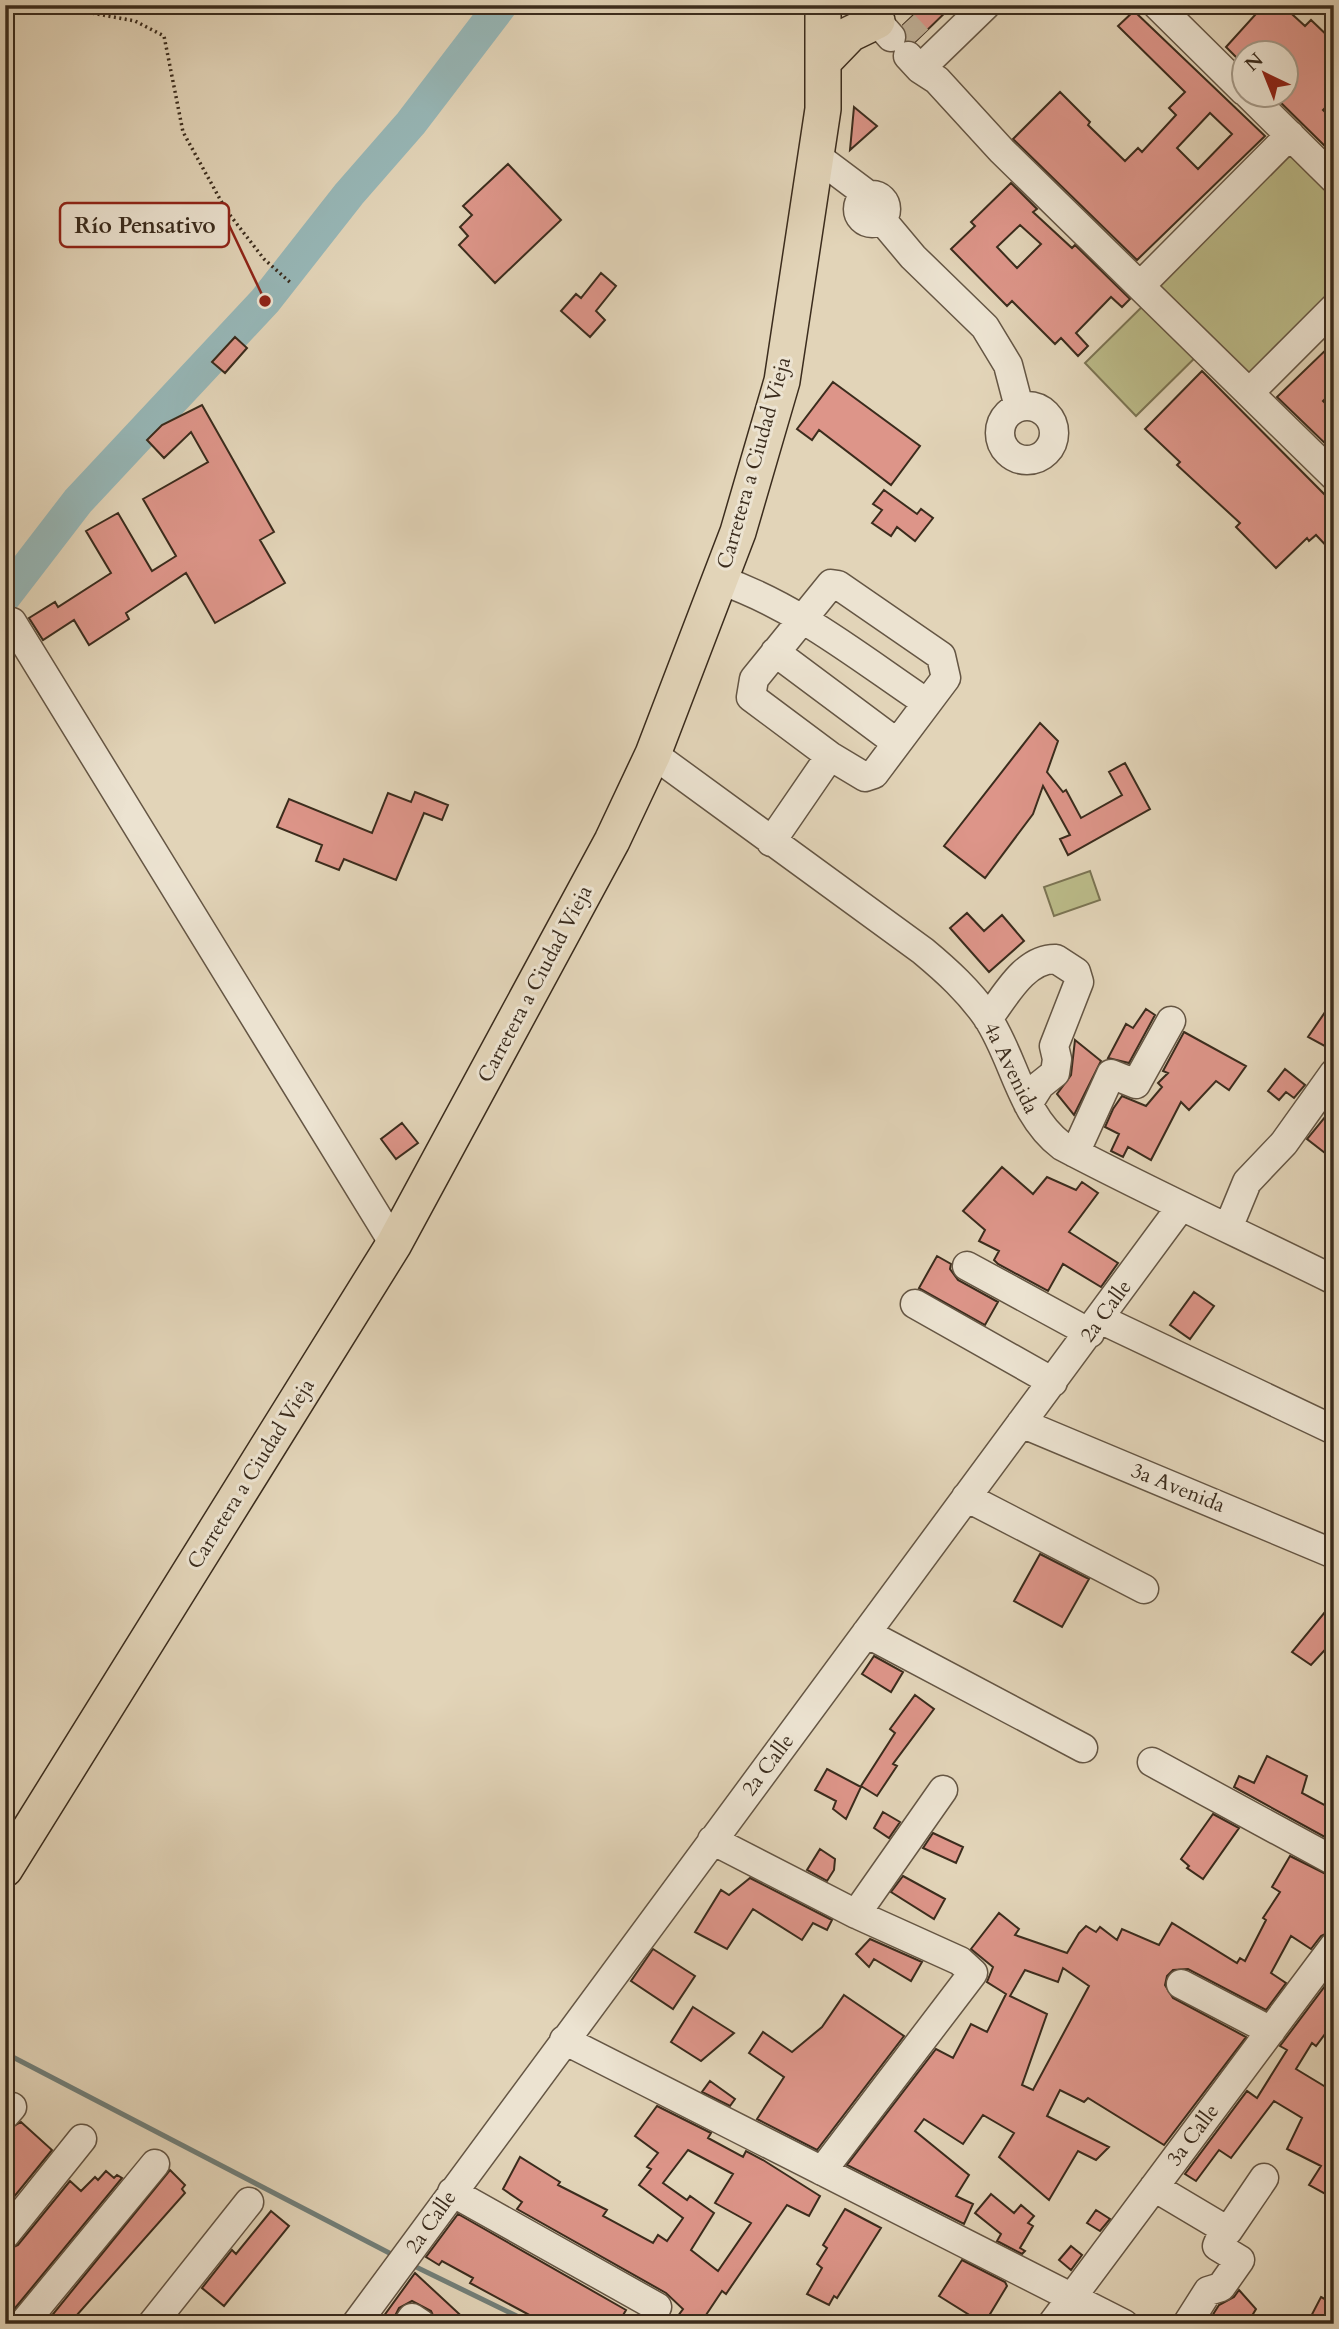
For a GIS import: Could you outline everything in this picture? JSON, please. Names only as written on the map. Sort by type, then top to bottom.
[{"type":"main road","name":"Carretera a Ciudad Vieja","points":[[5,1869],[394,1244],[612,841],[653,754],[737,532],[782,381],[823,109],[823,5]]},
{"type":"main road","points":[[823,62],[850,34],[903,37]]},
{"type":"street","points":[[986,5],[903,37],[1002,151],[1334,476]]},
{"type":"street","points":[[1157,5],[1230,77]]},
{"type":"street","points":[[1262,108],[1334,179]]},
{"type":"street","points":[[1140,286],[1290,135]]},
{"type":"street","points":[[815,166],[869,208],[913,257],[985,327],[1008,365],[1019,407]]},
{"type":"street","points":[[1250,392],[1334,308]]},
{"type":"street","points":[[720,580],[753,591],[802,618],[926,703]]},
{"type":"street","points":[[831,584],[838,584],[941,656],[946,678],[874,774],[865,777],[830,756],[751,697],[754,679],[802,618],[821,593],[831,584]]},
{"type":"street","points":[[12,622],[394,1244]]},
{"type":"street","points":[[775,652],[897,743]]},
{"type":"street","name":"4a Avenida","points":[[653,754],[923,951],[960,982],[988,1019],[1028,1104],[1045,1133],[1075,1153],[1180,1208],[1228,1228],[1334,1280]]},
{"type":"street","points":[[771,842],[830,756]]},
{"type":"street","points":[[988,1019],[1028,968],[1041,961],[1056,959],[1076,972],[1079,982],[1054,1046],[1057,1059],[1055,1073],[1040,1085],[1028,1104]]},
{"type":"street","points":[[1075,1153],[1111,1074],[1136,1084],[1171,1021]]},
{"type":"street","points":[[1228,1228],[1247,1182],[1284,1143],[1334,1073]]},
{"type":"street","name":"2a Calle","points":[[356,2324],[1180,1208]]},
{"type":"street","points":[[967,1266],[1095,1326],[1334,1430]]},
{"type":"street","points":[[915,1304],[1053,1382]]},
{"type":"street","name":"3a Avenida","points":[[1021,1423],[1334,1554]]},
{"type":"street","points":[[966,1497],[1144,1589]]},
{"type":"street","points":[[866,1633],[1083,1748]]},
{"type":"street","points":[[1152,1762],[1334,1861]]},
{"type":"street","points":[[856,1914],[943,1790]]},
{"type":"street","points":[[712,1840],[856,1914],[960,1961],[973,1973],[822,2171]]},
{"type":"street","name":"3a Calle","points":[[1052,2324],[1334,1946]]},
{"type":"street","points":[[1181,1984],[1271,2031]]},
{"type":"street","points":[[564,2040],[1124,2324]]},
{"type":"street","points":[[5,2235],[82,2139]]},
{"type":"street","points":[[23,2324],[155,2164]]},
{"type":"street","points":[[1153,2187],[1229,2230],[1264,2178]]},
{"type":"street","points":[[452,2192],[657,2307]]},
{"type":"street","points":[[152,2324],[249,2202]]},
{"type":"street","points":[[1187,2324],[1208,2291],[1221,2287],[1238,2263],[1238,2258],[1217,2246],[1224,2229]]},
{"type":"street","points":[[408,2324],[412,2318],[421,2324]]},
{"type":"path","points":[[49,5],[135,21],[164,36],[183,132],[226,210],[264,258],[292,284]]},
{"type":"green space","points":[[1276,138],[1334,197],[1334,303],[1253,382],[1212,341],[1136,416],[1085,363],[1158,291],[1139,272]]},
{"type":"green space","points":[[1090,871],[1100,900],[1054,916],[1044,887]]},
{"type":"building","points":[[924,5],[953,5],[915,42],[907,40],[903,25]]},
{"type":"building","points":[[1264,5],[1282,5],[1305,26],[1311,20],[1334,42],[1334,99],[1323,110],[1334,121],[1334,155],[1286,108],[1300,108],[1300,38],[1234,38]]},
{"type":"building","points":[[1134,11],[1230,103],[1230,108],[1236,108],[1265,136],[1137,260],[1013,139],[1060,92],[1090,122],[1088,125],[1125,161],[1138,148],[1142,152],[1176,115],[1169,108],[1185,92],[1118,26]],"holes":[[[1210,113],[1232,134],[1198,169],[1177,148]]]},
{"type":"building","points":[[854,107],[877,126],[850,150]]},
{"type":"building","points":[[508,164],[561,220],[495,283],[459,245],[468,236],[460,227],[472,215],[463,206]]},
{"type":"building","points":[[1011,183],[1037,209],[1033,212],[1072,248],[1075,245],[1130,299],[1122,307],[1111,297],[1076,333],[1088,346],[1078,356],[1061,338],[1055,344],[1012,301],[1007,306],[951,249],[975,226],[971,222]],"holes":[[[1020,225],[1041,244],[1017,268],[997,247]]]},
{"type":"building","points":[[601,273],[616,286],[596,311],[605,320],[590,337],[561,311],[576,294],[581,298]]},
{"type":"building","points":[[235,337],[247,348],[225,373],[212,362]]},
{"type":"building","points":[[1334,342],[1334,390],[1323,401],[1334,412],[1334,452],[1277,397]]},
{"type":"building","points":[[1202,371],[1334,504],[1334,554],[1316,535],[1309,541],[1307,538],[1276,568],[1236,527],[1240,523],[1177,465],[1180,462],[1145,429]]},
{"type":"building","points":[[833,382],[920,446],[891,485],[819,430],[812,440],[797,429]]},
{"type":"building","points":[[202,405],[274,532],[260,540],[285,583],[215,623],[186,573],[126,613],[129,619],[89,645],[74,620],[43,640],[29,618],[55,602],[58,607],[111,573],[86,531],[118,513],[152,571],[176,556],[143,499],[208,462],[191,432],[164,458],[147,440],[162,425]]},
{"type":"building","points":[[884,490],[917,514],[921,509],[933,518],[915,541],[897,527],[891,536],[872,523],[882,510],[873,504]]},
{"type":"building","points":[[1040,723],[1058,741],[1047,772],[1063,792],[1066,790],[1081,818],[1122,795],[1109,772],[1125,763],[1150,809],[1068,855],[1060,839],[1070,835],[1043,786],[1033,814],[985,878],[944,846]]},
{"type":"building","points":[[415,792],[448,805],[442,820],[424,813],[396,880],[344,859],[339,870],[316,861],[322,845],[277,827],[289,799],[372,833],[388,793],[411,802]]},
{"type":"building","points":[[967,913],[984,931],[1002,915],[1024,941],[989,972],[950,928]]},
{"type":"building","points":[[1334,999],[1334,1051],[1308,1037]]},
{"type":"building","points":[[1146,1009],[1155,1015],[1129,1063],[1108,1058],[1126,1024],[1133,1028]]},
{"type":"building","points":[[1184,1032],[1246,1066],[1229,1090],[1216,1081],[1189,1110],[1181,1102],[1151,1160],[1128,1147],[1123,1157],[1111,1151],[1119,1134],[1105,1127],[1113,1109],[1122,1096],[1146,1106],[1162,1087],[1158,1083],[1168,1073],[1163,1071]]},
{"type":"building","points":[[1075,1040],[1101,1061],[1074,1115],[1057,1094],[1071,1075]]},
{"type":"building","points":[[1285,1069],[1305,1085],[1294,1098],[1286,1092],[1279,1100],[1268,1091]]},
{"type":"building","points":[[1334,1106],[1334,1160],[1307,1139]]},
{"type":"building","points":[[402,1123],[418,1143],[396,1159],[381,1139]]},
{"type":"building","points":[[1002,1167],[1033,1194],[1047,1177],[1076,1190],[1082,1182],[1098,1193],[1069,1232],[1118,1263],[1101,1287],[1063,1264],[1048,1291],[994,1260],[999,1251],[979,1241],[985,1230],[963,1211]]},
{"type":"building","points":[[937,1256],[951,1264],[950,1269],[958,1280],[998,1302],[985,1325],[919,1288]]},
{"type":"building","points":[[1194,1292],[1214,1306],[1190,1339],[1170,1325]]},
{"type":"building","points":[[1040,1554],[1089,1579],[1062,1627],[1014,1601]]},
{"type":"building","points":[[1334,1601],[1334,1640],[1311,1665],[1292,1652]]},
{"type":"building","points":[[874,1656],[903,1672],[891,1692],[862,1674]]},
{"type":"building","points":[[915,1695],[934,1709],[893,1764],[897,1766],[877,1796],[861,1786],[895,1733],[890,1729]]},
{"type":"building","points":[[1267,1756],[1307,1776],[1302,1793],[1334,1810],[1334,1842],[1234,1787],[1239,1776],[1254,1783]]},
{"type":"building","points":[[827,1769],[861,1787],[846,1819],[833,1809],[836,1801],[815,1790]]},
{"type":"building","points":[[883,1812],[900,1822],[889,1838],[874,1828]]},
{"type":"building","points":[[1213,1814],[1239,1828],[1203,1879],[1187,1868],[1189,1866],[1181,1859]]},
{"type":"building","points":[[933,1833],[963,1847],[956,1863],[923,1848]]},
{"type":"building","points":[[820,1849],[835,1859],[834,1870],[827,1881],[807,1870]]},
{"type":"building","points":[[1290,1856],[1334,1878],[1327,1893],[1334,1899],[1334,1930],[1321,1936],[1311,1949],[1291,1936],[1271,1973],[1286,1983],[1266,2010],[1188,1969],[1173,1970],[1167,1976],[1165,1985],[1173,1998],[1246,2037],[1164,2145],[1088,2098],[1084,2102],[1060,2090],[1047,2116],[1109,2147],[1096,2160],[1078,2151],[1049,2200],[999,2157],[1014,2133],[983,2115],[963,2144],[924,2119],[915,2131],[969,2175],[956,2196],[973,2204],[964,2224],[847,2165],[936,2049],[953,2058],[971,2024],[987,2032],[1006,1994],[987,1982],[993,1967],[971,1949],[999,1913],[1019,1929],[1015,1935],[1067,1953],[1086,1926],[1096,1932],[1100,1927],[1117,1940],[1122,1929],[1159,1945],[1172,1923],[1237,1963],[1240,1958],[1245,1961],[1266,1920],[1263,1918],[1280,1892],[1272,1887]],"holes":[[[1063,1968],[1089,1986],[1033,2090],[1022,2085],[1047,2014],[1010,1996],[1025,1970],[1058,1982]]]},
{"type":"building","points":[[903,1876],[945,1899],[934,1919],[891,1892]]},
{"type":"building","points":[[750,1878],[832,1920],[827,1930],[813,1923],[802,1940],[753,1909],[727,1949],[695,1932],[721,1890],[729,1895]]},
{"type":"building","points":[[870,1939],[922,1962],[911,1981],[874,1959],[869,1967],[856,1954]]},
{"type":"building","points":[[653,1949],[695,1976],[673,2009],[631,1981]]},
{"type":"building","points":[[1334,1974],[1334,2022],[1316,2046],[1312,2043],[1296,2069],[1334,2092],[1334,2188],[1329,2196],[1309,2185],[1321,2166],[1287,2149],[1302,2118],[1274,2101],[1231,2158],[1219,2150],[1196,2181],[1185,2174],[1247,2091],[1257,2098],[1287,2050],[1280,2046]]},
{"type":"building","points":[[844,1995],[904,2036],[817,2150],[757,2119],[784,2077],[749,2053],[763,2032],[792,2052],[822,2027]]},
{"type":"building","points":[[693,2007],[734,2033],[701,2061],[671,2042]]},
{"type":"building","points":[[710,2081],[735,2099],[730,2106],[702,2092]]},
{"type":"building","points":[[657,2106],[711,2133],[708,2138],[743,2157],[746,2151],[763,2160],[820,2196],[809,2216],[787,2205],[726,2294],[722,2291],[704,2318],[700,2316],[694,2324],[672,2324],[683,2309],[666,2293],[517,2209],[522,2202],[503,2189],[520,2157],[560,2182],[558,2185],[607,2210],[603,2216],[653,2243],[658,2235],[667,2241],[683,2218],[639,2185],[651,2169],[647,2167],[658,2153],[635,2136]],"holes":[[[688,2150],[733,2174],[715,2203],[751,2223],[718,2271],[691,2250],[714,2213],[690,2196],[687,2200],[663,2183]]]},
{"type":"building","points":[[21,2122],[52,2150],[5,2208],[5,2131]]},
{"type":"building","points":[[170,2170],[185,2185],[182,2189],[185,2193],[69,2324],[45,2324]]},
{"type":"building","points":[[106,2171],[114,2178],[117,2175],[122,2178],[11,2313],[5,2308],[5,2251],[18,2245],[70,2181],[81,2191],[95,2177],[98,2180]]},
{"type":"building","points":[[991,2194],[1014,2213],[1021,2205],[1034,2216],[1028,2223],[1033,2226],[1020,2248],[1025,2251],[1022,2254],[997,2241],[1001,2234],[975,2213]]},
{"type":"building","points":[[845,2209],[881,2228],[837,2298],[834,2296],[829,2305],[807,2294],[822,2268],[817,2264],[827,2248],[823,2245]]},
{"type":"building","points":[[1096,2210],[1110,2219],[1100,2231],[1087,2223]]},
{"type":"building","points":[[271,2211],[289,2226],[224,2306],[202,2288],[232,2250],[236,2254]]},
{"type":"building","points":[[458,2214],[626,2310],[618,2324],[546,2324],[470,2283],[473,2278],[442,2261],[439,2265],[426,2257]]},
{"type":"building","points":[[1071,2246],[1082,2255],[1071,2270],[1059,2260]]},
{"type":"building","points":[[962,2260],[1005,2282],[1007,2286],[984,2324],[939,2296]]},
{"type":"building","points":[[415,2273],[470,2324],[437,2324],[431,2311],[412,2301],[399,2308],[391,2324],[378,2324]]},
{"type":"building","points":[[1239,2290],[1256,2309],[1247,2324],[1207,2324],[1219,2305],[1234,2297]]},
{"type":"building","points":[[1321,2297],[1334,2304],[1334,2314],[1329,2324],[1307,2324]]},
{"type":"waterway","points":[[5,596],[78,501],[265,301],[349,194],[411,123],[501,5]]},
{"type":"waterway","points":[[5,2053],[397,2257]]},
{"type":"waterway","points":[[412,2265],[533,2324]]},
{"type":"tunnel","points":[[904,24],[918,39]]},
{"type":"place","name":"Río Pensativo","points":[[265,301]]}]
